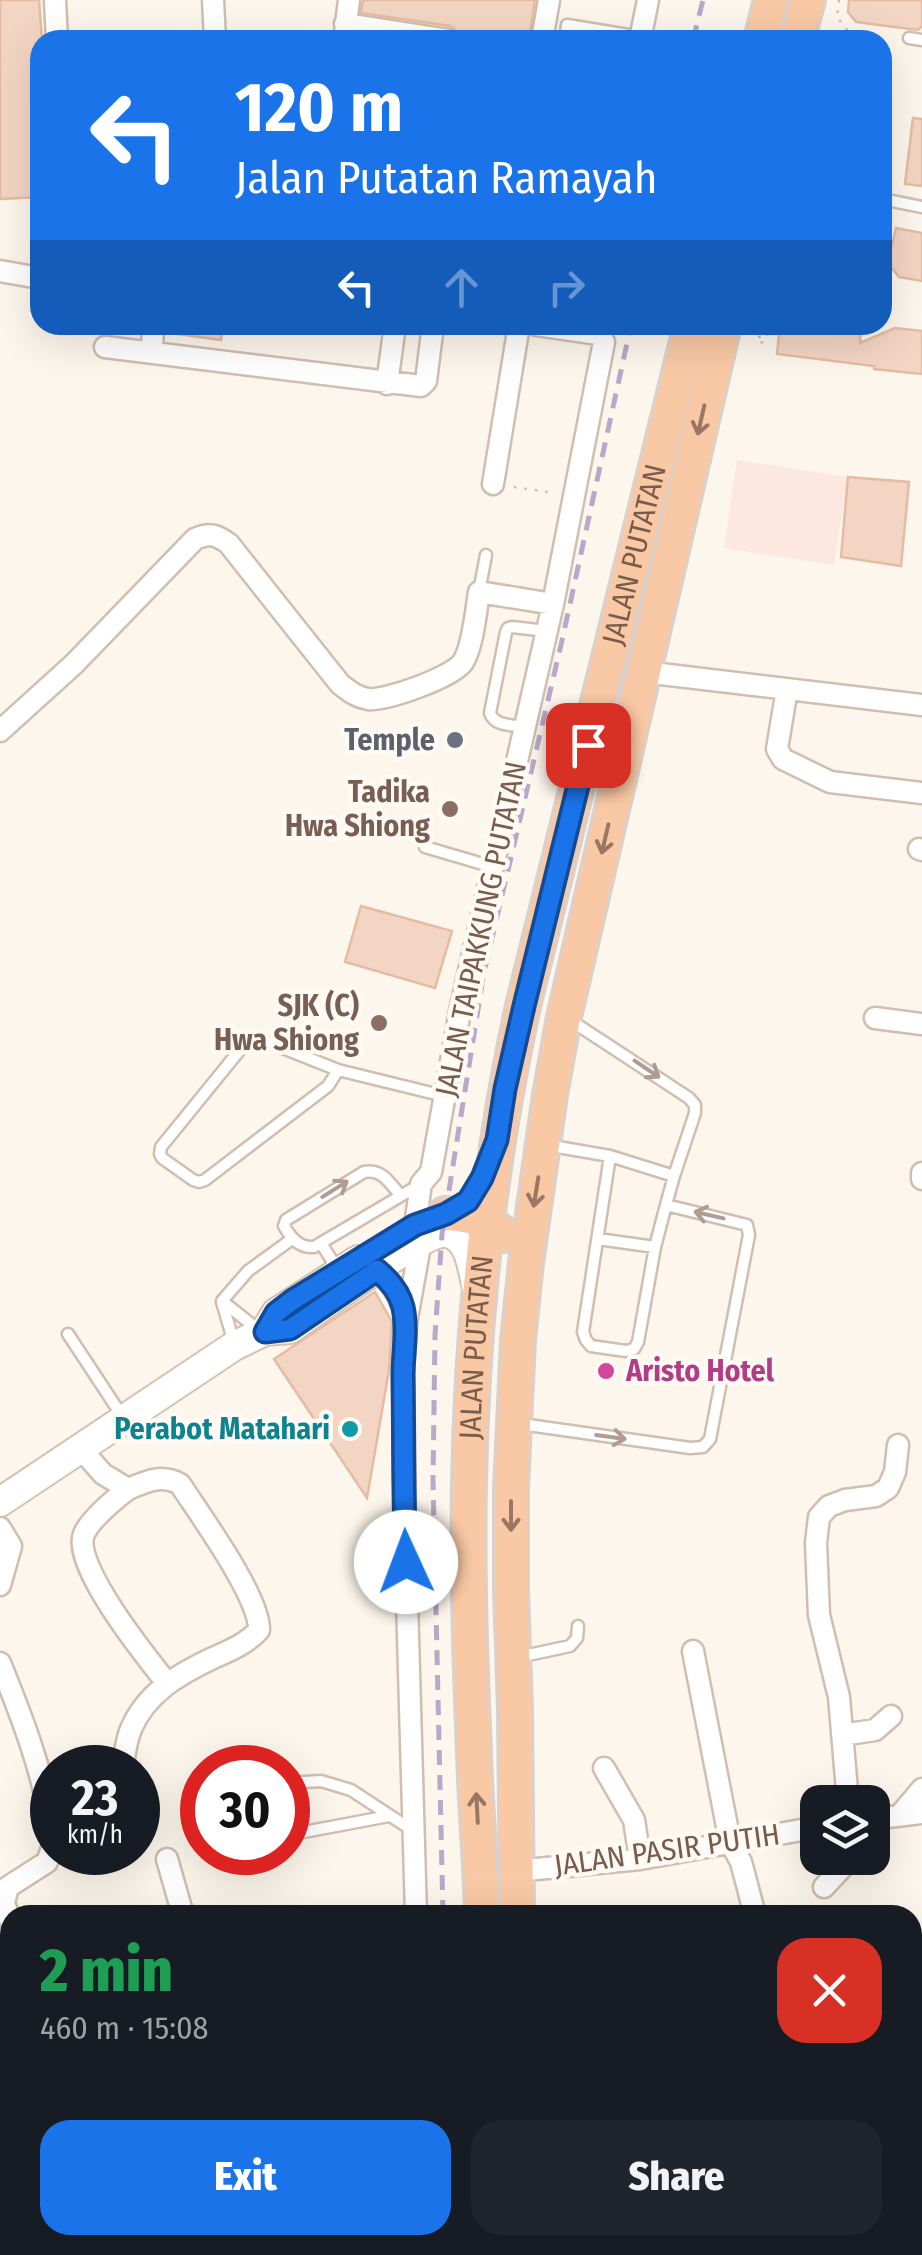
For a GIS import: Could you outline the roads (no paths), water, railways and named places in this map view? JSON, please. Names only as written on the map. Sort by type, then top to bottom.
[{"type":"highway","points":[[763,30],[770,0]]},
{"type":"highway","points":[[800,30],[808,0]]},
{"type":"highway","name":"JALAN PUTATAN","points":[[482,1905],[469,1484],[478,1299],[497,1140],[528,988],[689,335]]},
{"type":"highway","name":"JALAN PUTATAN","points":[[517,1905],[511,1487],[526,1263],[564,1017],[722,335]]},
{"type":"highway","points":[[505,1089],[513,1098],[526,1102],[537,1103],[550,1094]]},
{"type":"highway","points":[[427,1227],[478,1218],[518,1248],[526,1263]]},
{"type":"highway","points":[[473,1708],[515,1708]]},
{"type":"highway","points":[[486,1905],[516,1871]]},
{"type":"main road","points":[[265,1332],[276,1313],[339,1272],[427,1227],[468,1201],[497,1140]]},
{"type":"main road","points":[[0,1502],[234,1346],[265,1332],[290,1329],[377,1270],[427,1227]]},
{"type":"main road","points":[[427,1227],[458,1238],[466,1248],[478,1299]]},
{"type":"street","points":[[55,0],[56,30]]},
{"type":"street","points":[[213,0],[214,30]]},
{"type":"street","points":[[345,30],[349,0]]},
{"type":"street","points":[[544,30],[549,0]]},
{"type":"street","points":[[642,30],[648,0]]},
{"type":"street","points":[[0,271],[30,276]]},
{"type":"street","points":[[152,353],[153,335]]},
{"type":"street","points":[[387,384],[394,335]]},
{"type":"street","points":[[105,347],[420,386],[426,381],[432,335]]},
{"type":"street","points":[[492,484],[517,335]]},
{"type":"street","name":"JALAN TAIPAKKUNG PUTATAN","points":[[416,1905],[403,1367],[406,1324],[427,1227],[421,1184],[431,1172],[460,1006],[553,604],[604,342],[594,335]]},
{"type":"street","points":[[0,731],[74,664],[195,539],[206,534],[229,544],[340,684],[353,695],[366,698],[380,699],[460,667],[467,656],[479,592],[553,604]]},
{"type":"street","points":[[644,672],[922,705]]},
{"type":"street","points":[[787,689],[778,749],[783,759],[830,782],[922,793]]},
{"type":"street","points":[[874,1018],[922,1024]]},
{"type":"street","points":[[377,1270],[402,1302],[406,1324]]},
{"type":"street","points":[[846,1785],[839,1697],[819,1615],[818,1517],[829,1506],[876,1496],[888,1488],[895,1472],[898,1446]]},
{"type":"street","points":[[81,1449],[102,1474],[128,1489]]},
{"type":"street","points":[[127,1745],[130,1730],[144,1707],[167,1683],[248,1642],[260,1630],[260,1620],[238,1576],[180,1484],[170,1478],[152,1479],[128,1489],[84,1533],[82,1546],[89,1571],[167,1683]]},
{"type":"street","points":[[0,1528],[10,1546],[0,1585]]},
{"type":"street","points":[[692,1651],[730,1842],[741,1862],[752,1905]]},
{"type":"street","points":[[0,1663],[30,1745]]},
{"type":"street","points":[[842,1735],[875,1730],[890,1716]]},
{"type":"street","points":[[604,1768],[634,1820],[640,1859]]},
{"type":"street","points":[[911,1814],[922,1789]]},
{"type":"street","name":"JALAN PASIR PUTIH","points":[[516,1871],[640,1859],[800,1831]]},
{"type":"street","points":[[167,1859],[180,1905]]},
{"type":"street","points":[[5,1905],[8,1887],[30,1873]]},
{"type":"street","points":[[824,1887],[835,1875]]},
{"type":"lane","points":[[566,30],[567,25],[595,30]]},
{"type":"lane","points":[[908,38],[922,40]]},
{"type":"lane","points":[[892,202],[922,207]]},
{"type":"lane","points":[[479,592],[486,555]]},
{"type":"lane","points":[[526,727],[496,722],[490,712],[506,632],[512,627],[547,631]]},
{"type":"lane","points":[[425,846],[494,867]]},
{"type":"lane","points":[[564,1017],[644,1067],[694,1105],[695,1113],[655,1248],[638,1342],[626,1351],[591,1346],[583,1332],[610,1156]]},
{"type":"lane","points":[[338,1070],[328,1086],[206,1180],[194,1180],[160,1154],[248,1040],[255,1037],[338,1070],[444,1096]]},
{"type":"lane","points":[[544,1145],[610,1156],[674,1176]]},
{"type":"lane","points":[[400,1195],[382,1174],[364,1172],[286,1220],[284,1226],[292,1239],[310,1248],[421,1184]]},
{"type":"lane","points":[[515,1424],[690,1448],[703,1446],[710,1439],[749,1235],[747,1225],[666,1205]]},
{"type":"lane","points":[[222,1300],[248,1271],[292,1239]]},
{"type":"lane","points":[[598,1239],[655,1248]]},
{"type":"lane","points":[[320,1243],[339,1272]]},
{"type":"lane","points":[[222,1300],[265,1332]]},
{"type":"lane","points":[[222,1300],[234,1346]]},
{"type":"lane","points":[[68,1334],[124,1420]]},
{"type":"lane","points":[[513,1659],[570,1646],[577,1638],[578,1626]]},
{"type":"lane","points":[[310,1782],[351,1790],[413,1831]]},
{"type":"lane","points":[[310,1831],[390,1816]]},
{"type":"railway","points":[[696,30],[703,0]]},
{"type":"railway","points":[[443,1905],[433,1480],[435,1335],[442,1234],[484,972],[629,335]]},
{"type":"place","name":"Temple","points":[[455,740]]},
{"type":"place","name":"Tadika Hwa Shiong","points":[[450,809]]},
{"type":"place","name":"SJK (C) Hwa Shiong","points":[[379,1023]]},
{"type":"place","name":"Aristo Hotel","points":[[606,1371]]},
{"type":"place","name":"Perabot Matahari","points":[[350,1429]]}]
